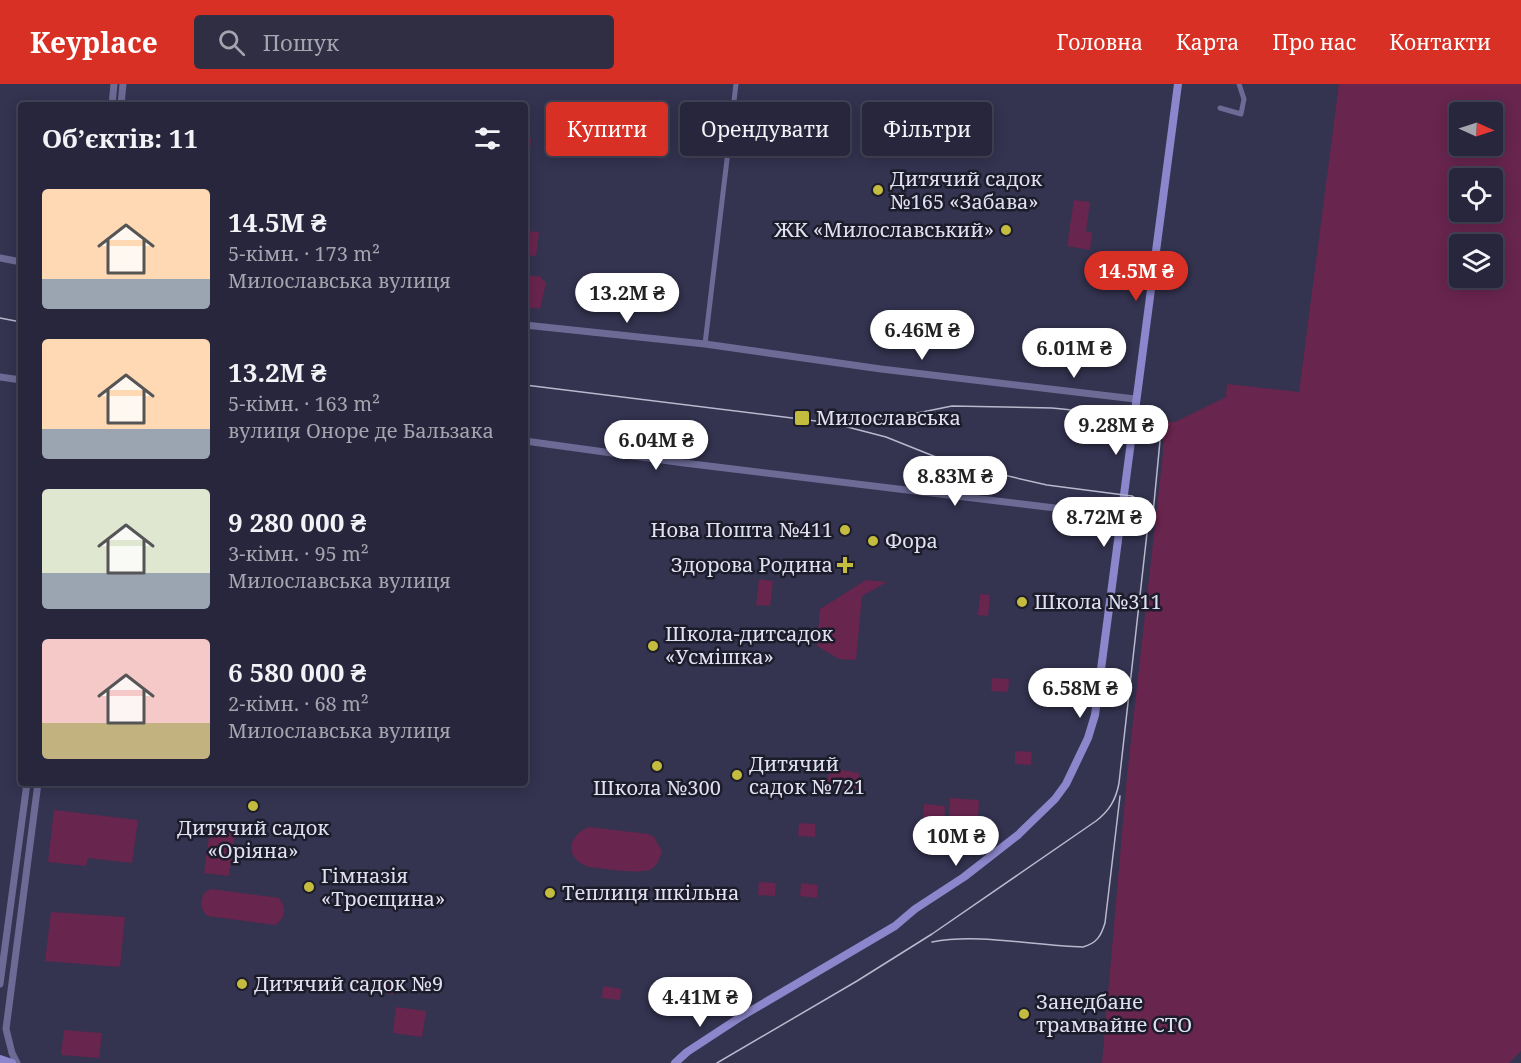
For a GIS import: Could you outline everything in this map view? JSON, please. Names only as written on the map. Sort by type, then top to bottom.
[{"type":"main road","points":[[675,1063],[687,1052],[742,1016],[886,931],[964,877],[1018,835],[1055,799],[1077,764],[1095,715],[1178,84]]},
{"type":"main road","points":[[0,1059],[12,1063]]},
{"type":"street","points":[[112,102],[114,84]]},
{"type":"street","points":[[121,102],[123,84]]},
{"type":"street","points":[[705,344],[736,84]]},
{"type":"street","points":[[1220,108],[1241,114],[1244,99],[1239,84]]},
{"type":"street","points":[[0,258],[18,262]]},
{"type":"street","points":[[0,262],[18,263]]},
{"type":"street","points":[[528,325],[705,344],[871,368],[1136,399]]},
{"type":"street","points":[[0,377],[18,380]]},
{"type":"street","points":[[528,441],[684,463],[924,490],[1121,516]]},
{"type":"street","points":[[0,984],[27,786]]},
{"type":"street","points":[[17,1063],[8,1043],[6,1029],[38,786]]},
{"type":"shaded area","points":[[1339,84],[1521,84],[1521,1051],[1509,1063],[1102,1063],[1127,776],[1163,453],[1163,431],[1160,422],[1175,422],[1226,397],[1227,384],[1299,392]]},
{"type":"shaded area","points":[[528,135],[531,139],[528,168]]},
{"type":"shaded area","points":[[1074,200],[1090,202],[1086,231],[1092,233],[1090,250],[1067,246]]},
{"type":"shaded area","points":[[528,231],[539,232],[536,256],[528,255]]},
{"type":"shaded area","points":[[528,276],[539,276],[546,283],[540,309],[528,307]]},
{"type":"shaded area","points":[[759,579],[773,581],[770,606],[756,605]]},
{"type":"shaded area","points":[[866,580],[887,582],[862,596],[856,660],[839,659],[817,646],[820,609]]},
{"type":"shaded area","points":[[980,594],[990,595],[988,616],[978,615]]},
{"type":"shaded area","points":[[992,678],[1009,679],[1008,692],[991,691]]},
{"type":"shaded area","points":[[1015,751],[1032,752],[1031,765],[1015,764]]},
{"type":"shaded area","points":[[830,768],[860,773],[857,789],[827,784]]},
{"type":"shaded area","points":[[950,798],[979,800],[978,818],[949,816]]},
{"type":"shaded area","points":[[924,804],[945,806],[944,825],[923,823]]},
{"type":"shaded area","points":[[54,810],[138,820],[132,863],[88,858],[86,866],[48,862]]},
{"type":"shaded area","points":[[799,823],[815,824],[815,837],[798,836]]},
{"type":"shaded area","points":[[589,827],[648,834],[654,837],[662,851],[659,860],[653,868],[640,871],[589,867],[576,859],[571,847],[576,836]]},
{"type":"shaded area","points":[[210,830],[235,833],[229,876],[204,873]]},
{"type":"shaded area","points":[[759,882],[776,883],[775,896],[758,895]]},
{"type":"shaded area","points":[[801,883],[818,885],[817,898],[800,896]]},
{"type":"shaded area","points":[[212,889],[279,898],[284,909],[283,916],[275,925],[208,916],[203,911],[201,902],[205,892]]},
{"type":"shaded area","points":[[51,912],[125,917],[120,967],[45,961]]},
{"type":"shaded area","points":[[380,979],[395,980],[393,994],[379,992]]},
{"type":"shaded area","points":[[603,986],[621,989],[620,1000],[602,998]]},
{"type":"shaded area","points":[[396,1007],[426,1011],[422,1037],[393,1033]]},
{"type":"shaded area","points":[[64,1030],[102,1033],[99,1058],[61,1055]]},
{"type":"tram line","points":[[0,318],[18,321]]},
{"type":"tram line","points":[[528,385],[832,423],[886,437],[951,463],[1047,485],[1132,496],[1142,505],[1147,515],[1148,524],[1119,783],[1114,800],[1105,813],[932,934],[717,1063]]},
{"type":"tram line","points":[[837,420],[888,419],[952,406],[1052,408],[1143,417],[1154,425],[1160,441],[1152,524]]},
{"type":"tram line","points":[[932,942],[988,939],[1083,947],[1095,941],[1105,923],[1120,796]]},
{"type":"place","name":"Дитячий садок №165 «Забава»","points":[[878,190]]},
{"type":"place","name":"ЖК «Милославський»","points":[[1006,230]]},
{"type":"place","name":"Милославська","points":[[802,418]]},
{"type":"place","name":"Нова Пошта №411","points":[[845,530]]},
{"type":"place","name":"Фора","points":[[873,541]]},
{"type":"place","name":"Здорова Родина","points":[[845,565]]},
{"type":"place","name":"Школа №311","points":[[1022,602]]},
{"type":"place","name":"Школа-дитсадок «Усмішка»","points":[[653,646]]},
{"type":"place","name":"Школа №300","points":[[657,766]]},
{"type":"place","name":"Дитячий садок №721","points":[[737,775]]},
{"type":"place","name":"Дитячий садок «Оріяна»","points":[[253,806]]},
{"type":"place","name":"Гімназія «Троєщина»","points":[[309,887]]},
{"type":"place","name":"Теплиця шкільна","points":[[550,893]]},
{"type":"place","name":"Дитячий садок №9","points":[[242,984]]},
{"type":"place","name":"Занедбане трамвайне СТО","points":[[1024,1014]]}]
